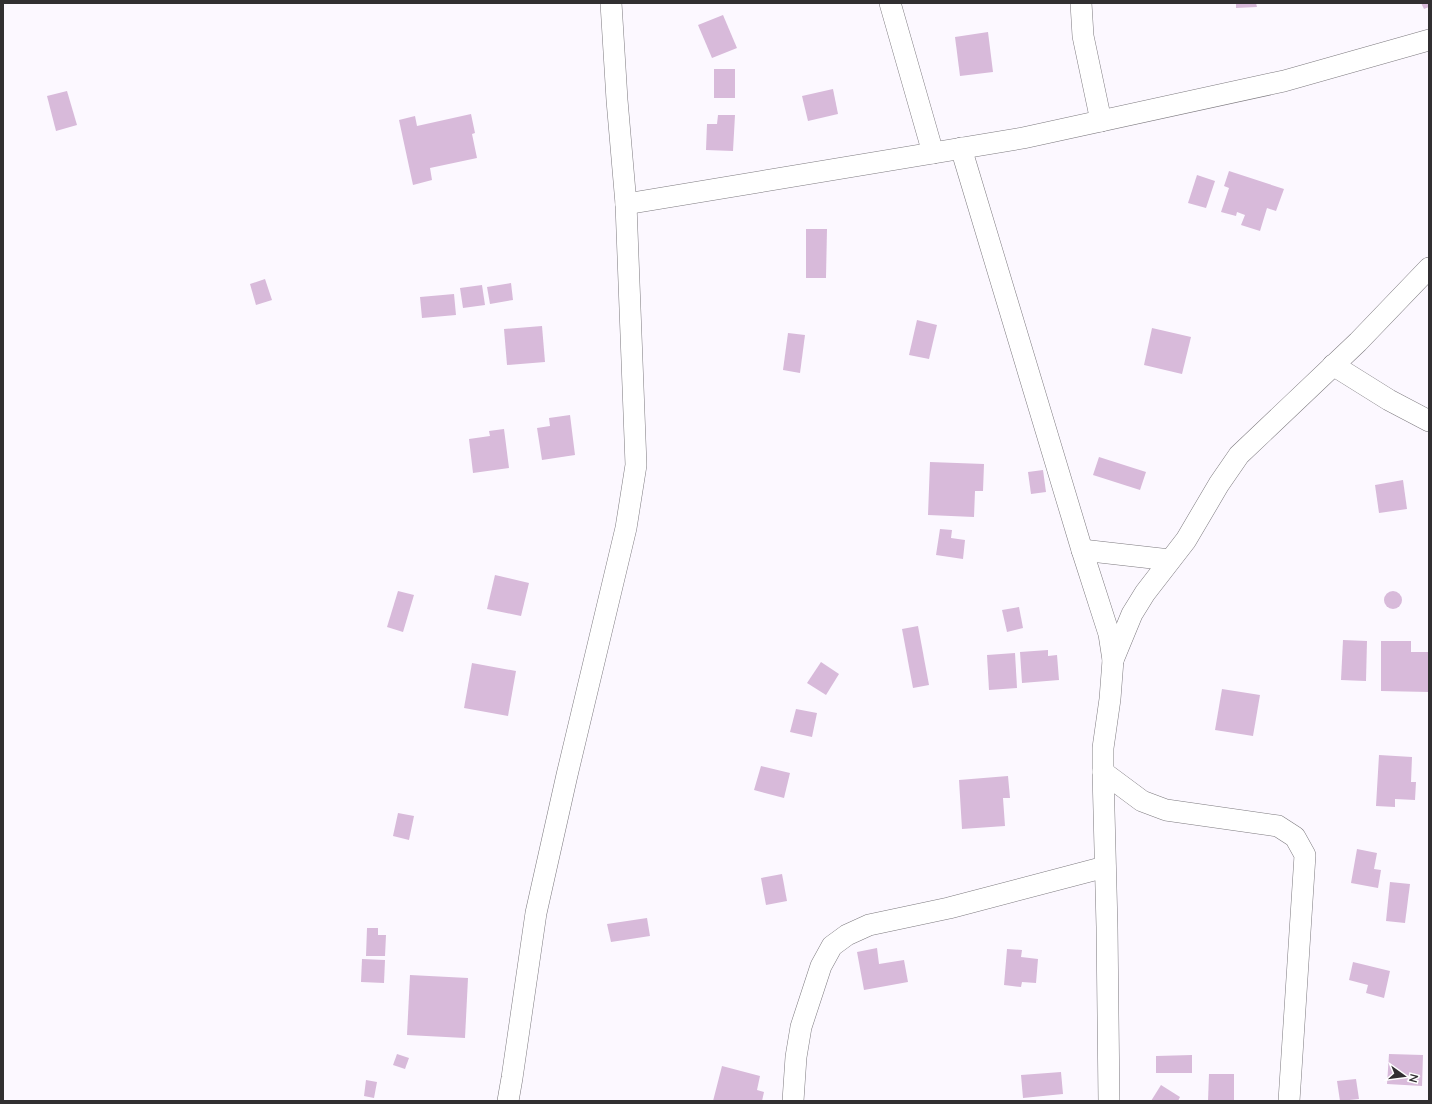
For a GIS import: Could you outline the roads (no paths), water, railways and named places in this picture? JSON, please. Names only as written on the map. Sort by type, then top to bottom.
[{"type":"street","points":[[508,1101],[536,913],[626,528],[636,465],[626,204],[617,100],[611,3]]},
{"type":"street","points":[[890,3],[933,153]]},
{"type":"street","points":[[1081,3],[1083,36],[1101,121]]},
{"type":"street","points":[[626,204],[1023,138],[1284,82],[1429,40]]},
{"type":"street","points":[[961,148],[1082,550],[1109,634],[1113,660],[1110,699],[1103,748],[1109,1101]]},
{"type":"street","points":[[1113,660],[1132,614],[1145,593],[1186,540],[1219,484],[1239,455],[1358,342],[1429,268]]},
{"type":"street","points":[[1333,365],[1389,400],[1429,421]]},
{"type":"street","points":[[1082,550],[1170,560]]},
{"type":"street","points":[[1103,772],[1142,801],[1166,810],[1278,826],[1296,837],[1305,855],[1289,1101]]},
{"type":"street","points":[[793,1101],[796,1057],[801,1027],[821,966],[832,946],[847,935],[869,925],[949,908],[1105,866]]}]
